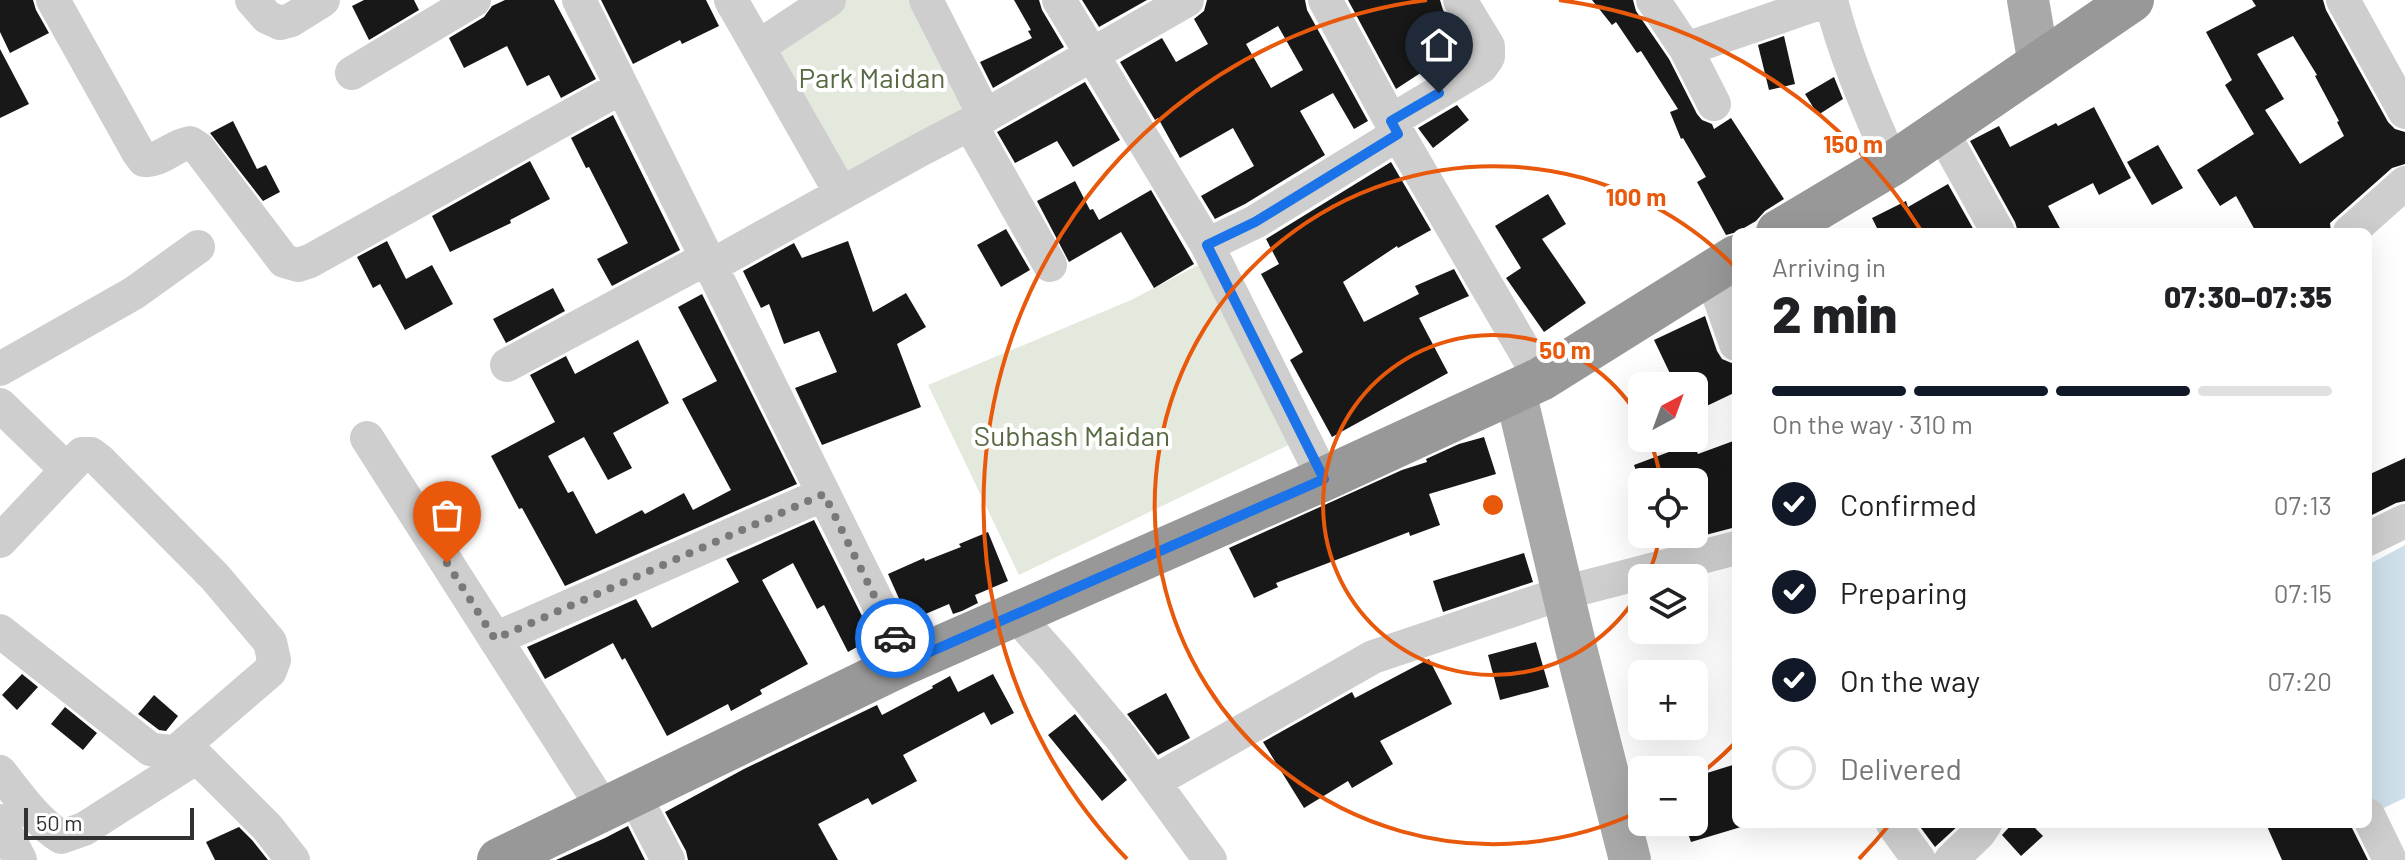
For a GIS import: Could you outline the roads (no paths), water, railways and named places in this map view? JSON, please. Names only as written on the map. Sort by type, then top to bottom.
[{"type":"highway","points":[[1785,228],[1892,164],[2132,0]]},
{"type":"highway","points":[[499,860],[907,662],[1324,479],[1528,385],[1723,265]]},
{"type":"main road","points":[[2028,0],[2039,65]]},
{"type":"main road","points":[[1528,385],[1563,593],[1630,860]]},
{"type":"street","points":[[53,0],[144,160],[152,161],[179,144],[190,143],[199,149],[284,261],[298,265],[622,87]]},
{"type":"street","points":[[252,0],[267,17],[280,23],[291,20],[323,0]]},
{"type":"street","points":[[352,73],[474,0]]},
{"type":"street","points":[[579,0],[907,662]]},
{"type":"street","points":[[731,0],[841,193]]},
{"type":"street","points":[[758,47],[829,0]]},
{"type":"street","points":[[926,0],[978,120],[1050,265]]},
{"type":"street","points":[[1059,0],[1207,245],[1324,479]]},
{"type":"street","points":[[507,365],[978,120],[1187,0]]},
{"type":"street","points":[[1325,0],[1395,127],[1528,385]]},
{"type":"street","points":[[1207,245],[1255,222],[1481,67],[1488,57],[1488,46],[1460,0]]},
{"type":"street","points":[[1686,49],[1829,0],[1851,66],[1892,164]]},
{"type":"street","points":[[2343,0],[2405,112]]},
{"type":"street","points":[[1656,2],[1686,49],[1714,104]]},
{"type":"street","points":[[1941,130],[1996,228]]},
{"type":"street","points":[[2354,228],[2405,183]]},
{"type":"street","points":[[0,369],[134,293],[198,247]]},
{"type":"street","points":[[1723,265],[1732,320]]},
{"type":"street","points":[[0,405],[67,470]]},
{"type":"street","points":[[367,438],[495,639],[619,802],[668,860]]},
{"type":"street","points":[[0,541],[82,454],[91,454],[215,577],[270,642],[274,660],[270,671],[187,754],[84,829],[61,837],[49,830],[0,772]]},
{"type":"street","points":[[495,639],[824,494]]},
{"type":"street","points":[[2372,537],[2405,521]]},
{"type":"street","points":[[1153,782],[1373,657],[1563,593],[1732,549]]},
{"type":"street","points":[[1015,614],[1122,739],[1210,860]]},
{"type":"street","points":[[0,631],[150,749],[187,754],[267,827],[293,860]]},
{"type":"street","points":[[0,821],[20,860]]},
{"type":"street","points":[[2372,823],[2390,860]]},
{"type":"street","points":[[1896,828],[1919,860]]},
{"type":"street","points":[[1951,860],[1982,828]]},
{"type":"park label","name":"Park Maidan","points":[[872,78]]},
{"type":"park label","name":"Subhash Maidan","points":[[1072,436]]}]
